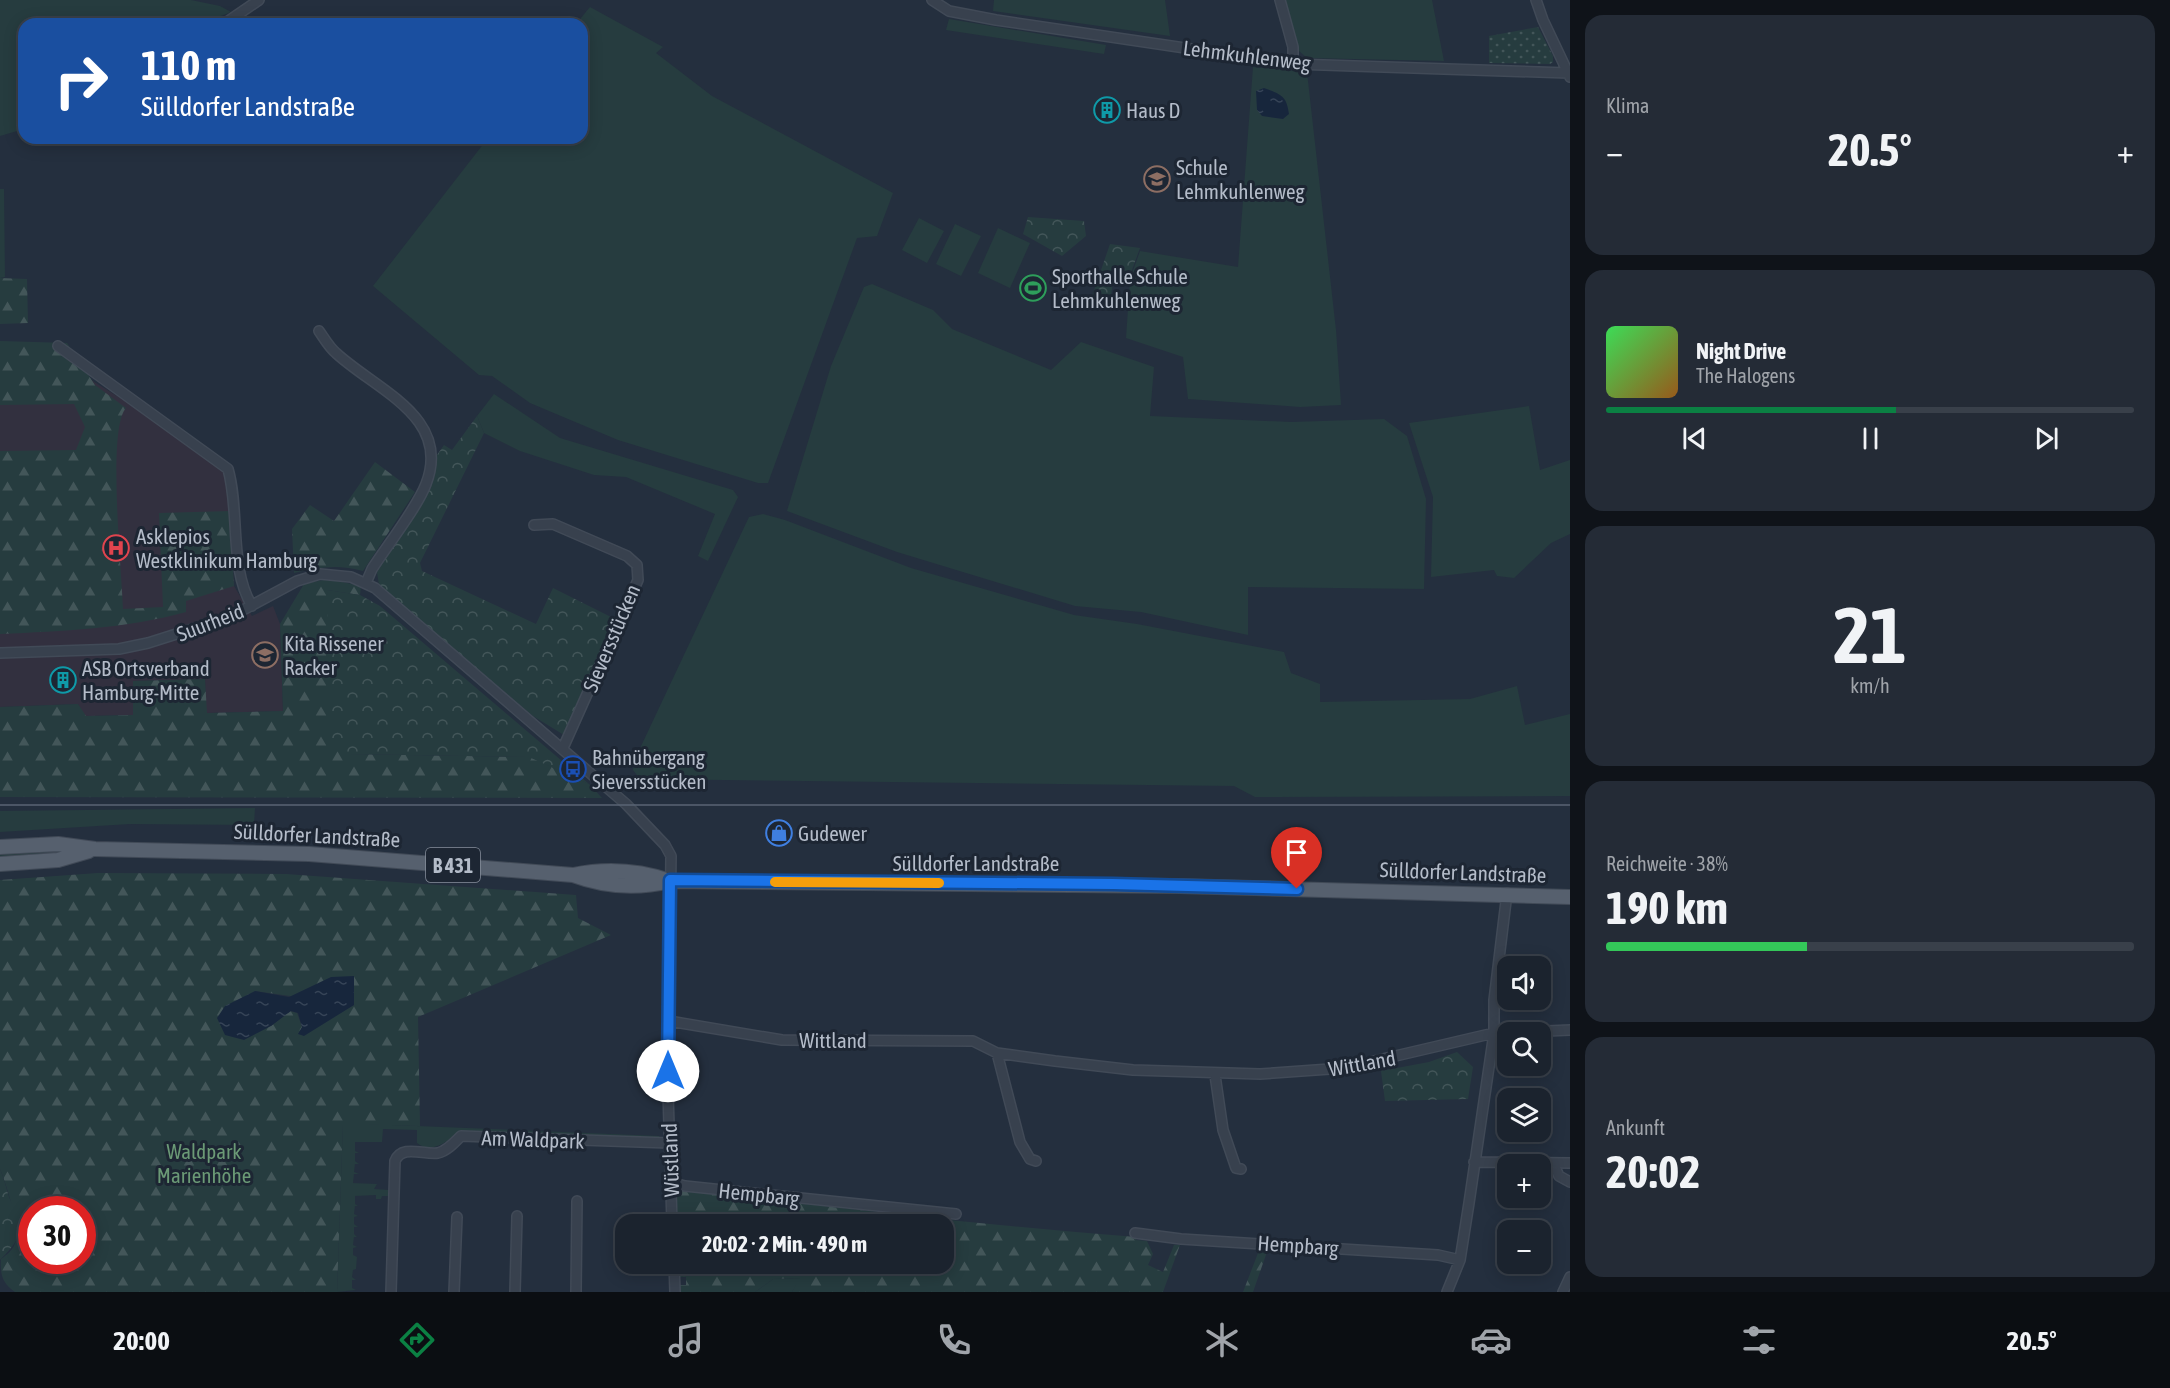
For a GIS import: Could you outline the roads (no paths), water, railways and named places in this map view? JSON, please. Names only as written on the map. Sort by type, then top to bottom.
[{"type":"main road","name":"Sülldorfer Landstraße","points":[[0,846],[58,843],[95,849],[309,854],[573,875],[597,870],[647,873],[670,880],[1150,885],[1507,893],[1570,897]]},
{"type":"main road","name":"Sülldorfer Landstraße","points":[[0,864],[58,860],[95,849]]},
{"type":"street","points":[[233,18],[259,0]]},
{"type":"street","name":"Lehmkuhlenweg","points":[[932,0],[949,11],[987,18],[1293,64],[1569,75]]},
{"type":"street","points":[[1280,0],[1293,47],[1293,64]]},
{"type":"street","points":[[1536,0],[1569,75]]},
{"type":"street","points":[[319,331],[334,352],[417,418],[432,446],[426,486],[372,569],[366,583]]},
{"type":"street","name":"Suurheid","points":[[0,653],[119,649],[148,644],[227,618],[252,606],[241,582],[235,507],[228,468],[58,346]]},
{"type":"street","name":"Sieversstücken","points":[[534,525],[553,524],[627,556],[637,565],[638,580],[563,748]]},
{"type":"street","points":[[252,606],[297,581],[312,576],[341,575],[366,583],[563,748],[626,804],[665,845],[671,855],[670,880]]},
{"type":"street","name":"Wüstland","points":[[670,880],[669,1143],[672,1214]]},
{"type":"street","points":[[1447,1292],[1460,1260],[1494,1034],[1494,1000],[1507,893]]},
{"type":"street","name":"Wittland","points":[[669,1022],[782,1040],[973,1041],[997,1053],[1133,1070],[1215,1075],[1344,1068],[1497,1034]]},
{"type":"street","points":[[1551,1031],[1570,1030]]},
{"type":"street","points":[[997,1053],[1020,1142],[1030,1159],[1036,1161]]},
{"type":"street","points":[[1215,1075],[1223,1130],[1236,1168],[1241,1169]]},
{"type":"street","name":"Am Waldpark","points":[[391,1292],[397,1155],[403,1152],[440,1153],[462,1136],[669,1143]]},
{"type":"street","points":[[1474,1162],[1570,1163]]},
{"type":"street","points":[[1553,1162],[1559,1176],[1570,1182]]},
{"type":"street","name":"Hempbarg","points":[[670,1182],[685,1186],[956,1214]]},
{"type":"street","points":[[576,1292],[577,1201]]},
{"type":"street","points":[[514,1292],[517,1216]]},
{"type":"street","points":[[454,1292],[457,1217]]},
{"type":"street","name":"Hempbarg","points":[[1135,1233],[1181,1239],[1438,1255],[1460,1260]]},
{"type":"street","points":[[674,1274],[675,1292]]},
{"type":"street","points":[[1563,1292],[1570,1277]]},
{"type":"water","points":[[1264,88],[1285,99],[1289,114],[1283,119],[1262,116],[1257,110],[1256,91]]},
{"type":"water","points":[[354,976],[354,1005],[304,1036],[298,1034],[302,1027],[298,1013],[291,1011],[271,1026],[244,1040],[225,1035],[217,1018],[225,1006],[255,991],[289,997],[331,977]]},
{"type":"tram line","points":[[0,805],[1570,805]]},
{"type":"place","name":"Haus D","points":[[1107,110]]},
{"type":"place","name":"Schule Lehmkuhlenweg","points":[[1157,179]]},
{"type":"place","name":"Sporthalle Schule Lehmkuhlenweg","points":[[1033,288]]},
{"type":"place","name":"Asklepios Westklinikum Hamburg","points":[[116,548]]},
{"type":"place","name":"Kita Rissener Racker","points":[[265,655]]},
{"type":"place","name":"ASB Ortsverband Hamburg-Mitte","points":[[63,680]]},
{"type":"place","name":"Bahnübergang Sieversstücken","points":[[573,769]]},
{"type":"place","name":"Gudewer","points":[[779,833]]},
{"type":"park label","name":"Waldpark Marienhöhe","points":[[204,1163]]}]
